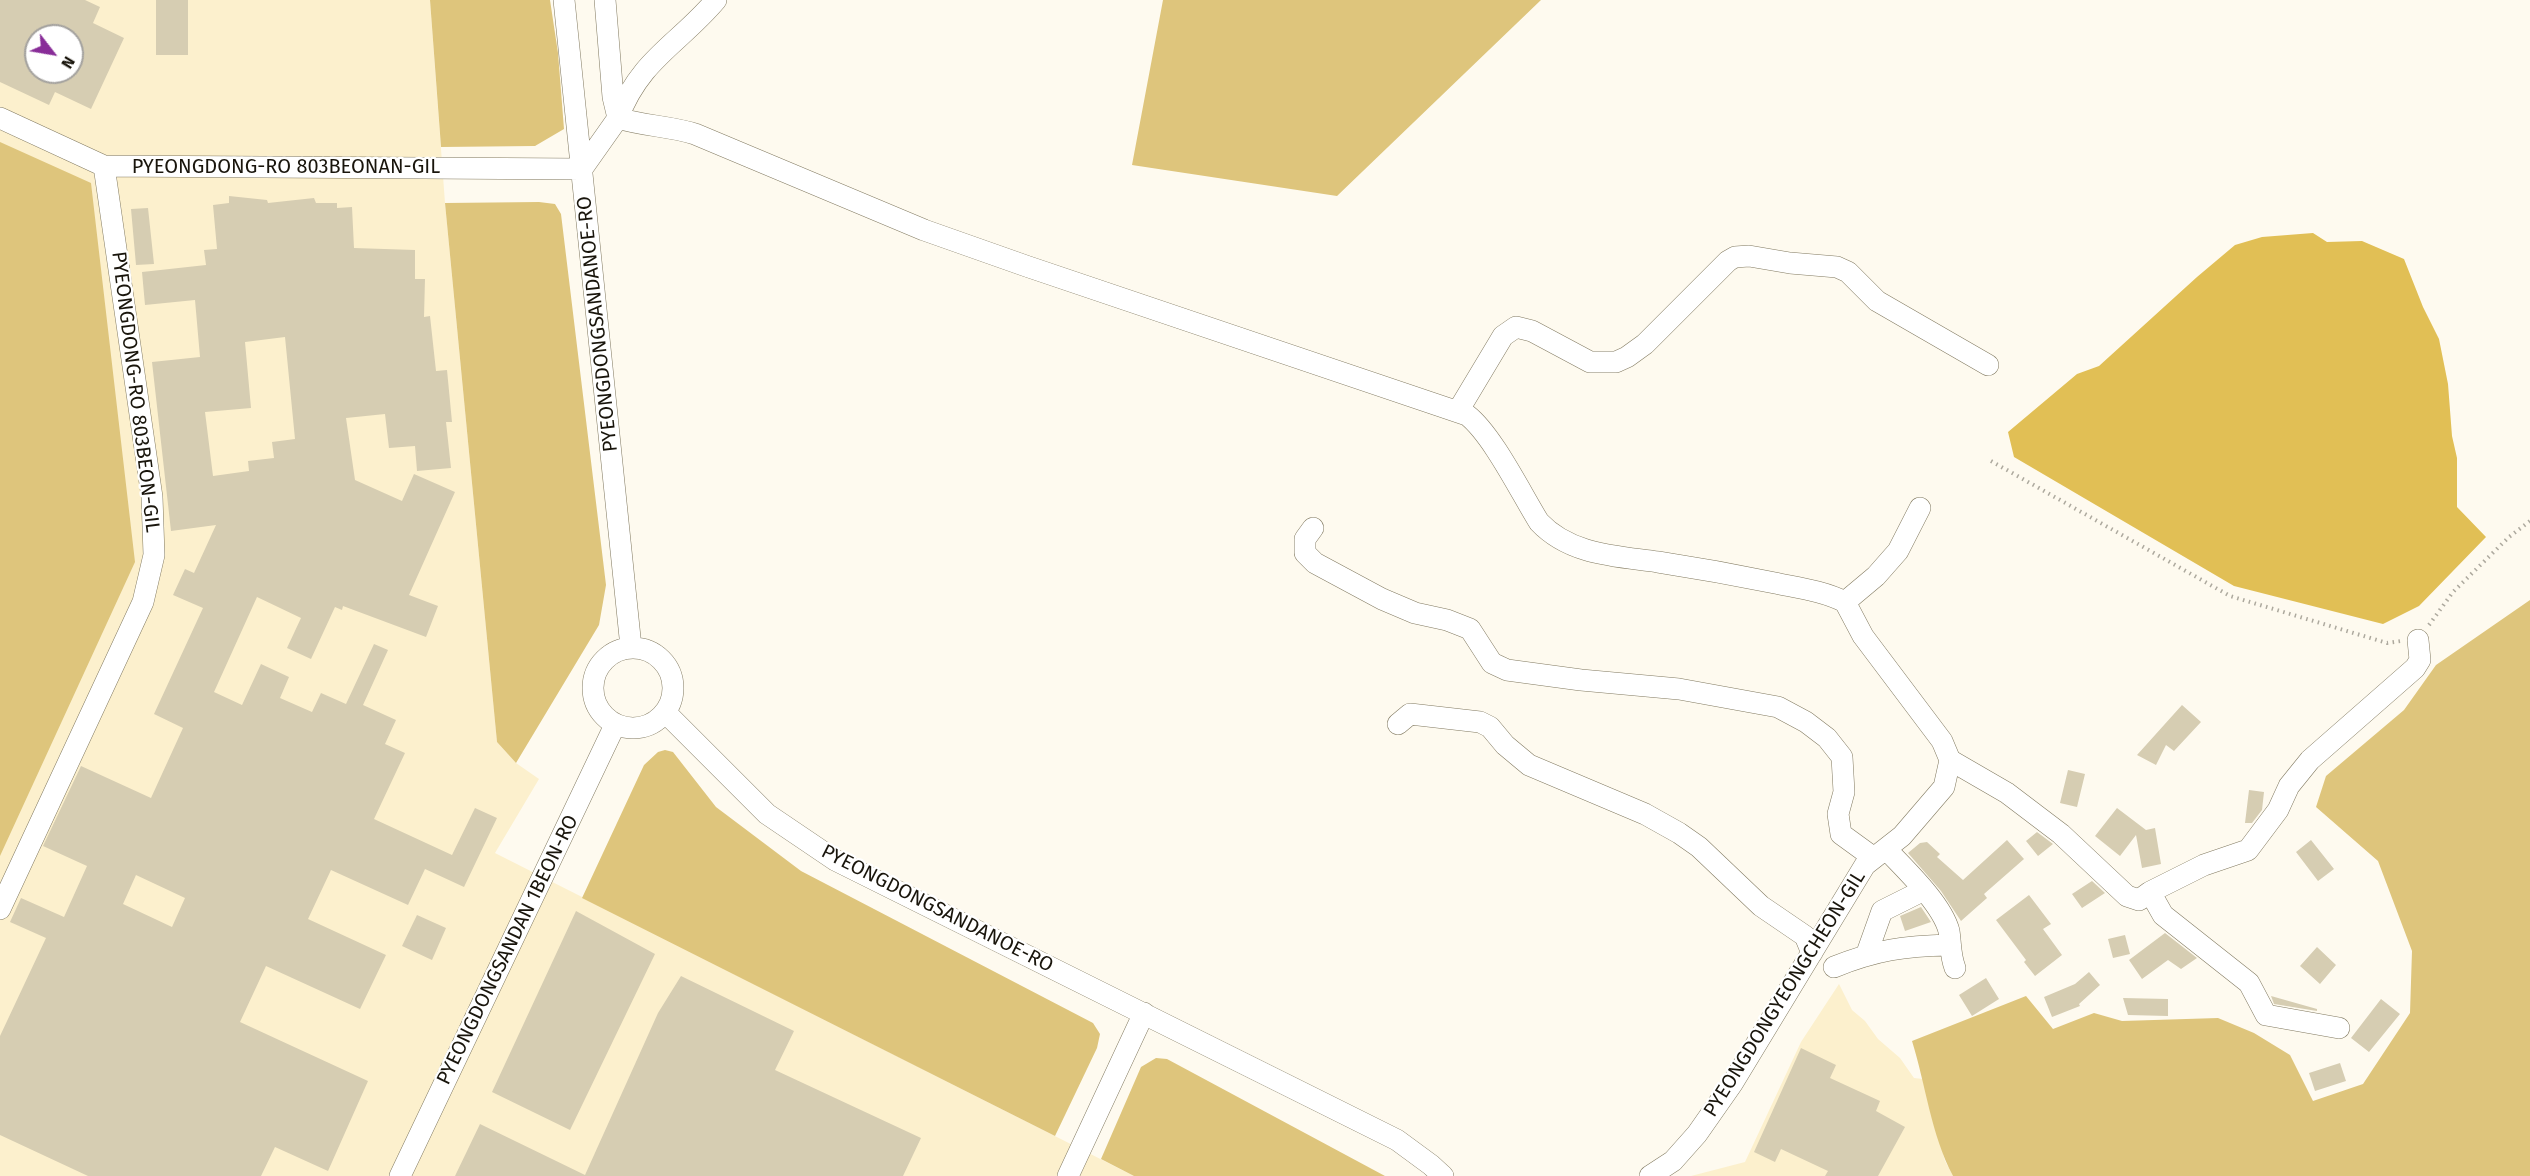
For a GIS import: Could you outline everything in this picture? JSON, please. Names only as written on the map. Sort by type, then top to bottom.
[{"type":"street","name":"PYEONGDONGSANDANOE-RO","points":[[564,0],[631,647]]},
{"type":"street","points":[[604,0],[618,118]]},
{"type":"street","points":[[582,169],[618,118],[627,94],[644,70],[716,0]]},
{"type":"street","name":"PYEONGDONG-RO 803BEONAN-GIL","points":[[0,118],[104,166],[582,169]]},
{"type":"street","points":[[618,118],[637,124],[664,125],[695,134],[924,230],[1458,411],[1476,422],[1539,522],[1561,541],[1585,551],[1727,573],[1830,594],[1845,602],[1863,636],[1942,741],[1950,760],[2007,793],[2061,834],[2127,896],[2139,900],[2150,892],[2204,865],[2248,850],[2278,810],[2289,786],[2310,760],[2415,668],[2420,660],[2418,640]]},
{"type":"street","name":"PYEONGDONG-RO 803BEON-GIL","points":[[0,909],[143,602],[154,555],[152,497],[104,166]]},
{"type":"street","points":[[1458,411],[1503,336],[1516,327],[1532,331],[1590,362],[1616,362],[1645,344],[1728,261],[1735,257],[1749,256],[1837,267],[1848,272],[1877,302],[1988,365]]},
{"type":"street","points":[[1845,602],[1876,576],[1898,551],[1920,508]]},
{"type":"street","points":[[1312,528],[1305,539],[1305,553],[1316,563],[1382,599],[1415,613],[1447,620],[1470,629],[1492,663],[1507,670],[1718,694],[1778,707],[1806,722],[1827,738],[1842,757],[1844,792],[1839,814],[1841,834],[1880,853],[1930,897],[1948,930],[1955,968]]},
{"type":"street","points":[[631,647],[656,654],[668,669],[673,688],[671,700],[665,712],[656,721],[643,727],[629,728],[615,725],[604,717],[596,706],[592,692],[593,678],[598,666],[607,656],[631,647]]},
{"type":"street","name":"PYEONGDONGSANDANOE-RO","points":[[665,712],[766,814],[835,860],[1397,1140],[1443,1176]]},
{"type":"street","points":[[1398,724],[1410,714],[1480,722],[1490,727],[1505,745],[1529,765],[1646,814],[1679,832],[1699,847],[1761,906],[1805,936],[1812,953]]},
{"type":"street","name":"PYEONGDONGSANDAN 1BEON-RO","points":[[400,1176],[615,725]]},
{"type":"street","name":"PYEONGDONGYEONGCHEON-GIL","points":[[1650,1176],[1673,1161],[1697,1134],[1732,1084],[1865,865],[1902,836],[1944,787],[1950,760]]},
{"type":"street","points":[[1867,953],[1882,911],[1924,890]]},
{"type":"street","points":[[2150,892],[2163,915],[2249,983],[2266,1015],[2339,1028]]},
{"type":"street","points":[[1834,967],[1867,953],[1911,946],[1949,945]]},
{"type":"street","points":[[1068,1176],[1144,1013]]},
{"type":"path","points":[[1991,461],[2230,596],[2387,643],[2418,640],[2453,592],[2509,537],[2530,521]]},
{"type":"shaded area","points":[[0,0],[430,0],[445,203],[497,742],[516,763],[539,779],[495,853],[1134,1176],[0,1176]]},
{"type":"shaded area","points":[[430,0],[550,0],[558,53],[564,129],[535,146],[441,147]]},
{"type":"shaded area","points":[[1163,0],[1541,0],[1337,196],[1132,165]]},
{"type":"shaded area","points":[[0,142],[91,183],[135,562],[0,856]]},
{"type":"shaded area","points":[[539,202],[555,204],[561,214],[606,585],[599,625],[516,763],[497,742],[445,203]]},
{"type":"shaded area","points":[[2313,233],[2327,242],[2362,241],[2404,259],[2423,307],[2439,339],[2448,384],[2452,436],[2457,458],[2457,507],[2486,537],[2419,606],[2383,624],[2234,586],[2014,457],[2008,432],[2077,374],[2099,366],[2235,245],[2262,237]]},
{"type":"shaded area","points":[[2530,600],[2530,1176],[1953,1176],[1939,1144],[1912,1041],[2026,996],[2053,1029],[2094,1013],[2122,1021],[2218,1018],[2254,1033],[2290,1055],[2313,1101],[2363,1084],[2410,1013],[2412,951],[2378,861],[2316,807],[2326,776],[2404,710],[2436,665]]},
{"type":"shaded area","points":[[665,750],[673,752],[716,807],[801,871],[1093,1023],[1100,1034],[1097,1048],[1055,1136],[582,898],[644,765],[658,752]]},
{"type":"shaded area","points":[[1839,984],[1852,1010],[1865,1021],[1878,1039],[1900,1058],[1914,1078],[1923,1079],[1945,1161],[1953,1176],[1691,1176],[1745,1162],[1801,1042]]},
{"type":"shaded area","points":[[1156,1058],[1167,1059],[1385,1176],[1134,1176],[1101,1159],[1141,1067]]},
{"type":"building","points":[[0,0],[85,0],[100,7],[93,23],[124,38],[91,109],[55,92],[49,105],[0,82]]},
{"type":"building","points":[[156,0],[188,0],[188,55],[156,55]]},
{"type":"building","points":[[229,196],[267,200],[268,203],[314,198],[316,203],[337,203],[337,208],[352,207],[354,248],[415,250],[415,279],[425,279],[424,317],[430,316],[436,371],[447,370],[452,422],[446,422],[451,468],[417,471],[415,446],[389,448],[385,414],[346,418],[355,480],[402,501],[414,474],[455,492],[409,595],[438,606],[426,637],[343,606],[342,610],[335,607],[311,659],[287,648],[301,618],[257,597],[214,692],[242,705],[261,664],[289,677],[280,698],[312,712],[321,693],[346,704],[374,644],[388,650],[363,705],[396,720],[385,744],[405,753],[374,819],[452,855],[475,808],[497,818],[464,887],[425,869],[408,905],[331,870],[308,919],[386,955],[360,1009],[266,966],[240,1022],[368,1081],[328,1171],[275,1147],[261,1176],[88,1176],[0,1135],[0,1036],[46,938],[10,922],[21,898],[64,917],[87,866],[43,846],[81,766],[151,798],[183,728],[154,714],[203,608],[173,595],[185,569],[194,573],[216,525],[171,531],[152,362],[200,357],[195,300],[145,305],[142,272],[206,265],[204,250],[217,249],[213,205],[229,203]],"holes":[[[285,337],[295,439],[272,442],[274,458],[248,461],[249,471],[213,476],[205,412],[251,408],[245,342]],[[136,875],[185,898],[172,927],[123,904]]]},
{"type":"building","points":[[148,208],[154,264],[136,265],[131,209]]},
{"type":"building","points":[[2182,705],[2201,722],[2174,751],[2166,745],[2156,765],[2137,755]]},
{"type":"building","points":[[2068,770],[2085,774],[2077,807],[2060,803]]},
{"type":"building","points":[[2249,790],[2264,792],[2262,810],[2252,823],[2245,823]]},
{"type":"building","points":[[2117,808],[2146,830],[2155,828],[2161,864],[2142,868],[2136,835],[2120,856],[2095,836]]},
{"type":"building","points":[[2037,832],[2053,844],[2038,856],[2026,841]]},
{"type":"building","points":[[2007,840],[2024,859],[1984,894],[1987,898],[1961,921],[1941,891],[1908,853],[1920,843],[1927,842],[1940,854],[1937,857],[1963,880]]},
{"type":"building","points":[[2311,840],[2334,869],[2318,881],[2296,852]]},
{"type":"building","points":[[2092,881],[2105,893],[2082,908],[2072,894]]},
{"type":"building","points":[[2029,895],[2051,924],[2043,929],[2062,955],[2035,976],[1996,920]]},
{"type":"building","points":[[1921,907],[1931,922],[1905,931],[1900,916]]},
{"type":"building","points":[[576,911],[655,954],[570,1130],[492,1092]]},
{"type":"building","points":[[417,915],[446,928],[432,960],[402,946]]},
{"type":"building","points":[[2165,933],[2197,958],[2181,969],[2168,960],[2142,979],[2129,960]]},
{"type":"building","points":[[2125,935],[2130,954],[2113,958],[2108,939]]},
{"type":"building","points":[[2317,947],[2336,965],[2320,984],[2300,966]]},
{"type":"building","points":[[2089,972],[2100,985],[2079,1004],[2080,1006],[2052,1017],[2044,997],[2075,984]]},
{"type":"building","points":[[681,976],[794,1031],[775,1070],[921,1138],[903,1176],[455,1176],[480,1124],[585,1175],[658,1013]]},
{"type":"building","points":[[1986,978],[1999,999],[1972,1016],[1959,995]]},
{"type":"building","points":[[2271,996],[2317,1009],[2317,1011],[2274,1004]]},
{"type":"building","points":[[2123,998],[2168,999],[2168,1016],[2128,1015]]},
{"type":"building","points":[[2381,999],[2400,1014],[2369,1052],[2351,1038]]},
{"type":"building","points":[[1801,1048],[1836,1065],[1830,1078],[1880,1101],[1876,1111],[1905,1127],[1878,1176],[1825,1176],[1828,1171],[1781,1149],[1775,1162],[1754,1152]]},
{"type":"building","points":[[2340,1063],[2346,1081],[2315,1091],[2309,1073]]}]
